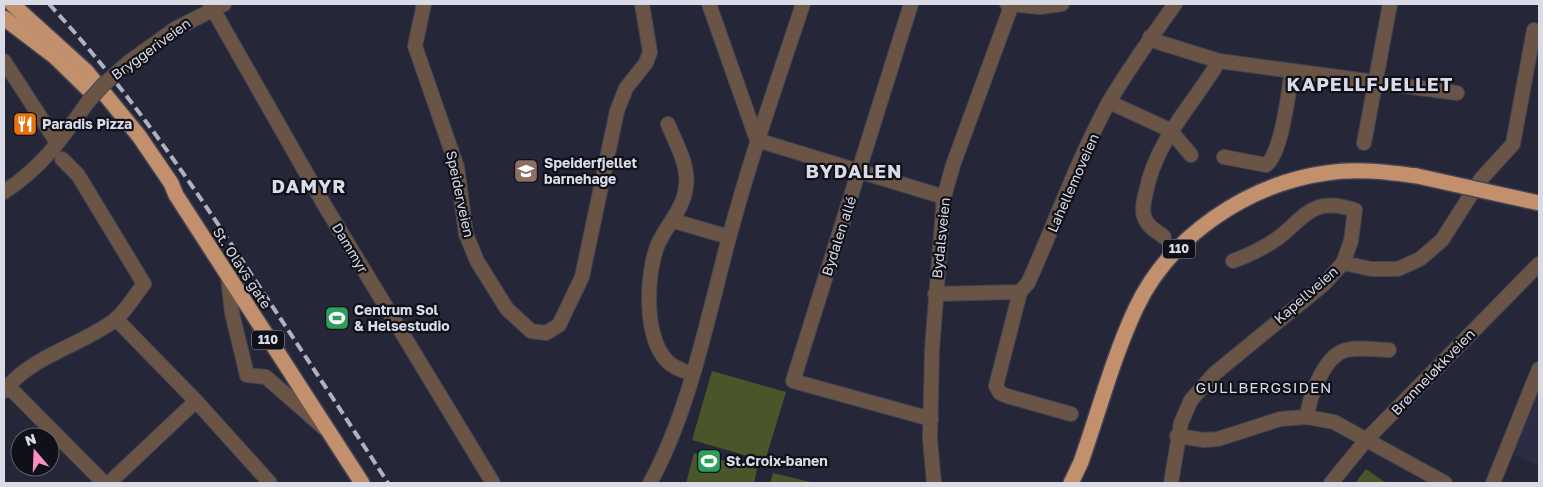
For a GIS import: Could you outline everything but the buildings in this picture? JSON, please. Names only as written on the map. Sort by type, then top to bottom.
[{"type":"highway","name":"110","points":[[12,4],[86,71],[120,121],[54,56],[4,17],[12,4]]},
{"type":"highway","name":"St. Olavs gate","points":[[120,121],[171,183],[176,195],[228,277],[362,483]]},
{"type":"highway","name":"110","points":[[1071,483],[1081,462],[1136,307],[1161,269],[1187,240],[1218,215],[1252,195],[1288,182],[1326,173],[1359,170],[1417,176],[1539,203]]},
{"type":"street","name":"Speiderveien","points":[[424,4],[415,46],[457,168],[466,234],[477,260],[507,309],[531,331],[546,333],[559,325],[582,277],[617,111],[626,88],[646,63],[650,52],[642,4]]},
{"type":"street","points":[[709,4],[757,140]]},
{"type":"street","points":[[650,483],[674,430],[692,374],[757,140],[803,4]]},
{"type":"street","name":"Bydalen allé","points":[[911,4],[793,382],[930,419]]},
{"type":"street","points":[[1010,4],[1040,8],[1062,4]]},
{"type":"street","name":"Bydalsveien","points":[[934,483],[930,419],[935,294],[944,197],[953,165],[1010,4]]},
{"type":"street","name":"Lahellemoveien","points":[[1070,414],[1007,396],[1000,393],[996,386],[1020,292],[1028,284],[1086,149],[1109,102],[1150,37],[1175,4]]},
{"type":"street","points":[[1364,143],[1390,4]]},
{"type":"street","name":"Bryggeriveien","points":[[4,192],[28,176],[59,141],[87,102],[129,62],[175,29],[216,6]]},
{"type":"street","name":"Dammyr","points":[[216,6],[325,206],[493,483]]},
{"type":"street","points":[[1343,263],[1371,269],[1398,269],[1420,259],[1442,240],[1481,179],[1512,144],[1534,30]]},
{"type":"street","points":[[1150,37],[1158,42],[1219,62],[1374,84],[1457,93]]},
{"type":"street","points":[[4,62],[54,138],[59,141]]},
{"type":"street","points":[[1164,237],[1145,220],[1143,212],[1152,167],[1170,130],[1219,62]]},
{"type":"street","points":[[1224,157],[1266,165],[1272,161],[1283,124],[1292,72]]},
{"type":"street","points":[[1109,102],[1170,130],[1192,155]]},
{"type":"street","points":[[668,124],[684,164],[687,178],[681,205],[674,221],[664,232],[653,261],[649,291],[650,312],[652,327],[663,357],[673,366],[692,374]]},
{"type":"street","points":[[757,140],[944,197]]},
{"type":"street","points":[[62,159],[78,175],[144,284],[116,319],[90,337],[49,355],[6,388],[104,483]]},
{"type":"street","name":"Kapellveien","points":[[1171,483],[1178,436],[1184,412],[1202,387],[1227,362],[1325,282],[1343,263],[1351,241],[1355,210],[1330,206],[1308,212],[1272,242],[1233,261]]},
{"type":"street","points":[[674,221],[729,237]]},
{"type":"street","name":"Brønneløkkveien","points":[[1330,483],[1341,478],[1367,439],[1539,264]]},
{"type":"street","points":[[228,277],[232,313],[244,378],[266,377],[327,431]]},
{"type":"street","points":[[935,294],[1020,292]]},
{"type":"street","points":[[116,319],[196,401],[270,483]]},
{"type":"street","points":[[1307,417],[1310,396],[1328,365],[1338,354],[1354,349],[1389,350]]},
{"type":"street","points":[[1493,483],[1539,369]]},
{"type":"street","points":[[109,483],[196,401]]},
{"type":"street","points":[[1178,436],[1204,440],[1218,439],[1280,419],[1307,417],[1334,422],[1445,483]]},
{"type":"shaded area","points":[[1539,386],[1539,465],[1513,455]]},
{"type":"green space","points":[[712,371],[786,392],[765,461],[692,440]]},
{"type":"green space","name":"St.Croix-banen","points":[[694,453],[757,469],[754,483],[686,483]]},
{"type":"green space","points":[[1366,469],[1386,483],[1355,483]]},
{"type":"green space","points":[[773,473],[815,483],[770,483]]},
{"type":"railway","points":[[49,4],[78,36],[132,103],[183,173],[388,483]]},
{"type":"place","name":"Paradis Pizza","points":[[25,124]]},
{"type":"place","name":"Speiderfjellet barnehage","points":[[526,171]]},
{"type":"place","name":"Centrum Sol & Helsestudio","points":[[337,318]]},
{"type":"place","name":"St.Croix-banen","points":[[709,461]]},
{"type":"district","name":"KAPELLFJELLET","points":[[1370,84]]},
{"type":"district","name":"BYDALEN","points":[[854,171]]},
{"type":"district","name":"DAMYR","points":[[309,186]]},
{"type":"district","name":"GULLBERGSIDEN","points":[[1264,388]]}]
